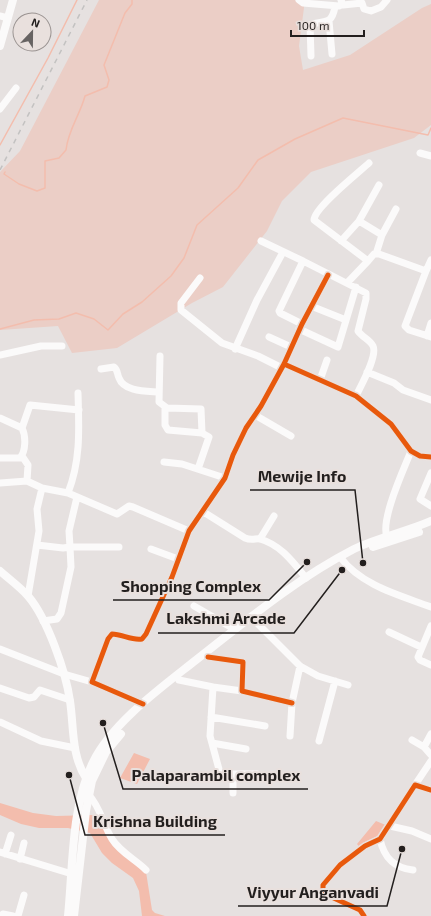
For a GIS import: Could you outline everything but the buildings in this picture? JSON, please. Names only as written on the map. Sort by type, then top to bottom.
[{"type":"main road","points":[[0,46],[4,17],[13,0]]},
{"type":"main road","points":[[81,810],[89,795],[90,779],[115,740],[144,710],[179,680],[294,590],[356,549],[431,521]]},
{"type":"main road","points":[[74,916],[81,810],[90,779],[102,748],[143,704],[270,601],[306,578],[342,559],[375,546],[431,528]]},
{"type":"main road","points":[[0,571],[28,596],[43,621],[64,674],[70,700],[77,762],[90,779]]},
{"type":"main road","points":[[68,916],[72,874],[80,834]]},
{"type":"street","points":[[299,0],[303,3],[335,7],[342,3],[360,3],[366,10],[371,11],[381,7],[386,0]]},
{"type":"street","points":[[310,56],[310,25],[329,21],[333,16],[335,7]]},
{"type":"street","points":[[329,21],[332,54]]},
{"type":"street","points":[[0,109],[16,88]]},
{"type":"street","points":[[420,153],[431,156]]},
{"type":"street","points":[[368,260],[315,222],[314,216],[327,201],[369,163]]},
{"type":"street","points":[[341,241],[359,220],[379,185]]},
{"type":"street","points":[[348,283],[368,260],[376,254],[382,235],[396,209]]},
{"type":"street","points":[[359,220],[382,235]]},
{"type":"street","points":[[261,241],[363,291],[366,296],[358,331],[372,344],[374,349],[367,372],[356,396]]},
{"type":"street","points":[[235,348],[257,300],[283,252]]},
{"type":"street","points":[[376,254],[426,271]]},
{"type":"street","points":[[431,260],[405,326],[409,330],[429,336],[431,323]]},
{"type":"street","points":[[303,261],[278,311],[300,327],[337,347],[356,288]]},
{"type":"street","points":[[92,682],[112,634],[136,640],[142,639],[146,634],[189,531],[225,478],[233,455],[246,428],[256,414],[283,366],[300,327],[328,275]]},
{"type":"street","points":[[200,278],[181,303],[180,310],[222,343],[320,380],[356,396],[390,424],[411,451],[420,456],[431,457]]},
{"type":"street","points":[[311,306],[346,320]]},
{"type":"street","points":[[269,337],[291,347]]},
{"type":"street","points":[[0,355],[41,346],[62,346]]},
{"type":"street","points":[[160,356],[160,402],[165,407],[201,409],[202,434]]},
{"type":"street","points":[[320,380],[327,360]]},
{"type":"street","points":[[101,369],[114,367],[117,369],[120,380],[132,390],[159,392]]},
{"type":"street","points":[[367,372],[394,383],[403,390],[431,400]]},
{"type":"street","points":[[68,493],[76,473],[79,448],[78,393]]},
{"type":"street","points":[[27,481],[28,465],[22,456],[24,435],[22,428],[30,405],[79,410]]},
{"type":"street","points":[[165,407],[165,425],[168,430],[202,434],[210,438],[198,468]]},
{"type":"street","points":[[256,414],[291,436]]},
{"type":"street","points":[[0,418],[22,428]]},
{"type":"street","points":[[387,537],[385,531],[392,496],[411,451]]},
{"type":"street","points":[[0,458],[17,459],[22,456]]},
{"type":"street","points":[[164,462],[198,468],[225,478]]},
{"type":"street","points":[[431,473],[420,499],[431,506]]},
{"type":"street","points":[[0,483],[27,481],[42,488],[68,493],[117,514],[129,506],[133,507],[189,531]]},
{"type":"street","points":[[28,596],[39,531],[37,509],[42,488]]},
{"type":"street","points":[[43,621],[57,619],[61,613],[71,567],[69,531],[77,497]]},
{"type":"street","points":[[202,511],[245,538],[251,540],[260,539],[290,557],[306,578]]},
{"type":"street","points":[[260,539],[274,516]]},
{"type":"street","points":[[37,545],[63,548],[120,547]]},
{"type":"street","points":[[151,549],[178,559]]},
{"type":"street","points":[[342,559],[353,571],[374,586],[431,607]]},
{"type":"street","points":[[194,606],[234,629]]},
{"type":"street","points":[[254,620],[300,666],[318,676],[348,685]]},
{"type":"street","points":[[431,626],[421,646],[418,657],[420,660],[431,665]]},
{"type":"street","points":[[389,632],[421,646]]},
{"type":"street","points":[[0,650],[64,674],[92,682],[143,704]]},
{"type":"street","points":[[208,657],[243,662],[242,691]]},
{"type":"street","points":[[290,736],[292,704],[300,666]]},
{"type":"street","points":[[179,680],[242,691],[292,704]]},
{"type":"street","points":[[319,741],[335,681]]},
{"type":"street","points":[[213,687],[209,726],[220,773],[233,775],[257,774]]},
{"type":"street","points":[[0,688],[29,698],[34,697],[40,690],[70,700]]},
{"type":"street","points":[[210,717],[265,726]]},
{"type":"street","points":[[0,722],[41,741],[75,748]]},
{"type":"street","points":[[424,747],[431,734]]},
{"type":"street","points":[[412,740],[424,747],[431,755]]},
{"type":"street","points":[[212,743],[246,749]]},
{"type":"street","points":[[364,916],[360,910],[327,895],[323,890],[324,885],[340,865],[365,846],[380,839],[390,826],[431,761]]},
{"type":"street","points":[[233,775],[233,793]]},
{"type":"street","points":[[415,785],[431,790]]},
{"type":"street","points":[[89,795],[99,810],[111,838],[118,847],[134,858],[146,870]]},
{"type":"street","points":[[390,826],[412,831],[431,839]]},
{"type":"street","points":[[11,835],[2,853],[72,874]]},
{"type":"street","points":[[380,839],[383,851],[391,862],[402,869],[413,870]]},
{"type":"street","points":[[20,859],[24,843]]},
{"type":"street","points":[[18,916],[24,895]]},
{"type":"street","points":[[3,914],[13,916]]},
{"type":"shaded area","points":[[99,0],[305,0],[299,46],[303,70],[350,55],[422,8],[431,4],[431,125],[414,138],[311,172],[282,201],[267,231],[223,287],[192,303],[117,348],[72,353],[58,326],[0,330],[0,172],[20,151]]},
{"type":"shaded area","points":[[134,753],[150,759],[137,784],[120,778]]},
{"type":"shaded area","points":[[0,803],[33,813],[56,816],[94,815],[102,821],[111,841],[146,872],[152,910],[155,913],[165,916],[142,916],[139,891],[133,878],[112,863],[102,853],[90,833],[68,828],[39,828],[21,824],[0,815]]},
{"type":"shaded area","points":[[376,821],[388,826],[379,837],[361,849],[357,844]]},
{"type":"waterway","points":[[0,145],[48,58],[77,0]]},
{"type":"waterway","points":[[5,172],[4,174],[19,184],[37,191],[45,188],[45,161],[59,158],[66,150],[69,136],[85,96],[107,87],[109,80],[104,65],[125,13],[132,4],[132,0]]},
{"type":"waterway","points":[[0,329],[34,320],[59,319],[76,313],[94,319],[108,330],[123,314],[142,302],[171,276],[184,258],[197,225],[238,188],[258,160],[295,139],[343,118],[428,135],[431,128]]},
{"type":"railway","points":[[0,170],[87,0]]},
{"type":"cycle path","points":[[143,704],[92,682],[108,639],[112,634],[138,639],[142,639],[146,634],[172,577],[189,531],[225,478],[233,455],[246,428],[261,406],[284,364],[302,324],[328,275]]},
{"type":"cycle path","points":[[284,364],[356,396],[391,424],[411,451],[420,456],[431,457]]},
{"type":"cycle path","points":[[208,657],[243,662],[242,691],[292,703]]},
{"type":"cycle path","points":[[364,916],[360,910],[327,895],[323,890],[323,885],[340,865],[365,846],[380,839],[415,785],[431,790]]},
{"type":"place","name":"Shopping Complex","points":[[307,562]]},
{"type":"place","name":"Mewije Info","points":[[363,563]]},
{"type":"place","name":"Lakshmi Arcade","points":[[342,570]]},
{"type":"place","name":"Palaparambil complex","points":[[103,723]]},
{"type":"place","name":"Krishna Building","points":[[69,775]]},
{"type":"place","name":"Viyyur Anganvadi","points":[[402,849]]}]
